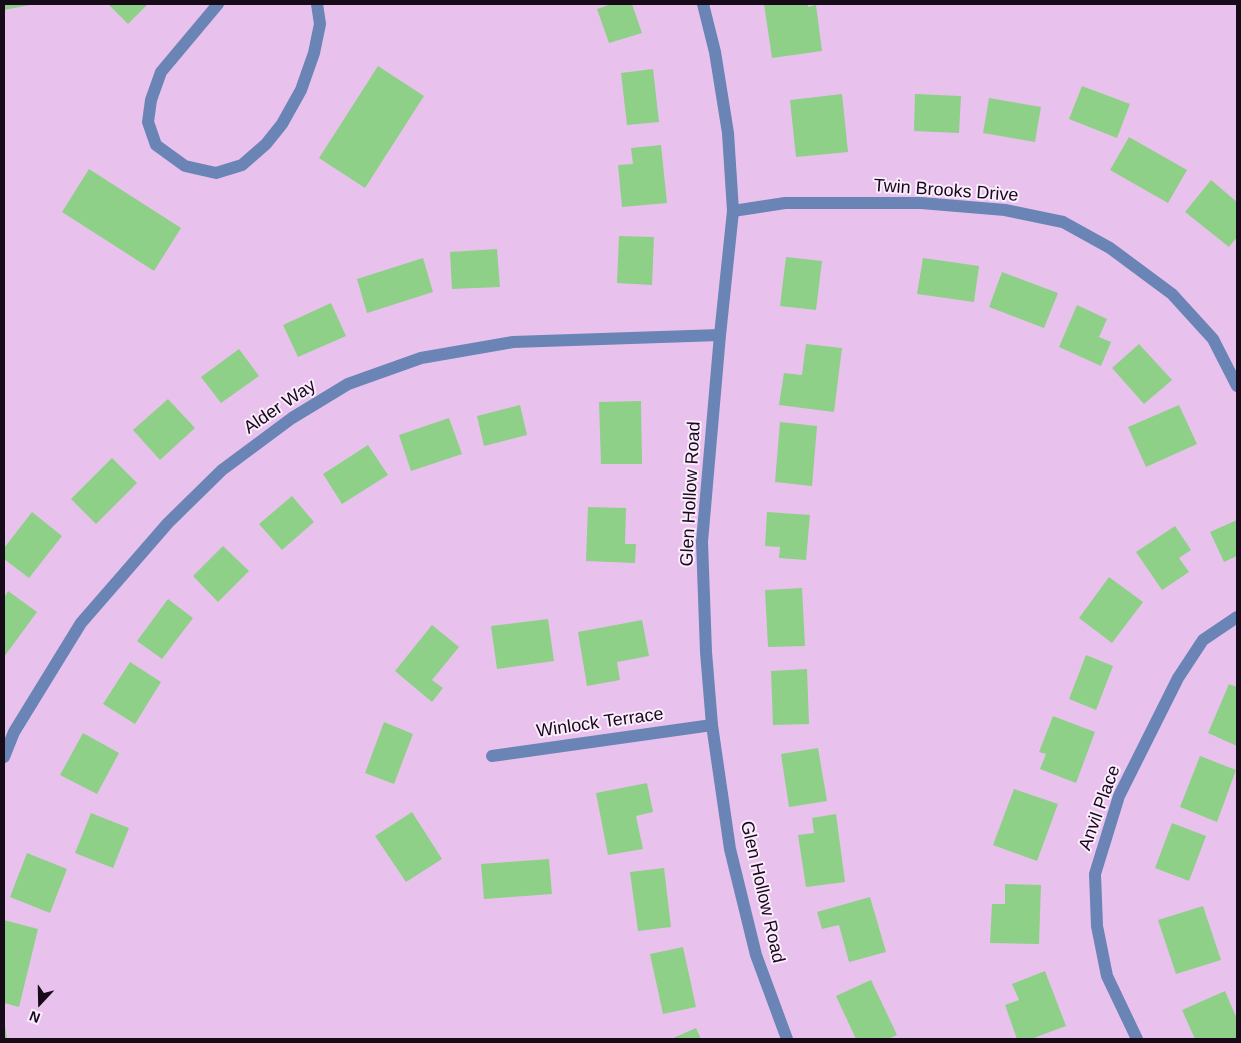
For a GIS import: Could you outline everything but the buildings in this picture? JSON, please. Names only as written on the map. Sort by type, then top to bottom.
[{"type":"street","points":[[218,4],[161,72],[151,100],[148,122],[156,145],[185,166],[216,173],[242,165],[266,144],[282,124],[301,90],[314,53],[320,24],[317,4]]},
{"type":"street","name":"Glen Hollow Road","points":[[703,4],[715,52],[728,133],[733,211],[702,542],[706,652],[712,725],[730,849],[756,955],[787,1039]]},
{"type":"street","name":"Twin Brooks Drive","points":[[733,211],[785,203],[921,203],[1005,210],[1063,222],[1110,248],[1172,294],[1213,340],[1237,386]]},
{"type":"street","name":"Alder Way","points":[[4,757],[14,732],[81,623],[168,523],[222,470],[292,418],[348,384],[420,358],[513,342],[720,335]]},
{"type":"street","name":"Anvil Place","points":[[1137,1039],[1107,976],[1098,926],[1095,874],[1119,796],[1178,678],[1203,640],[1237,617]]},
{"type":"street","name":"Winlock Terrace","points":[[492,756],[712,725]]}]
